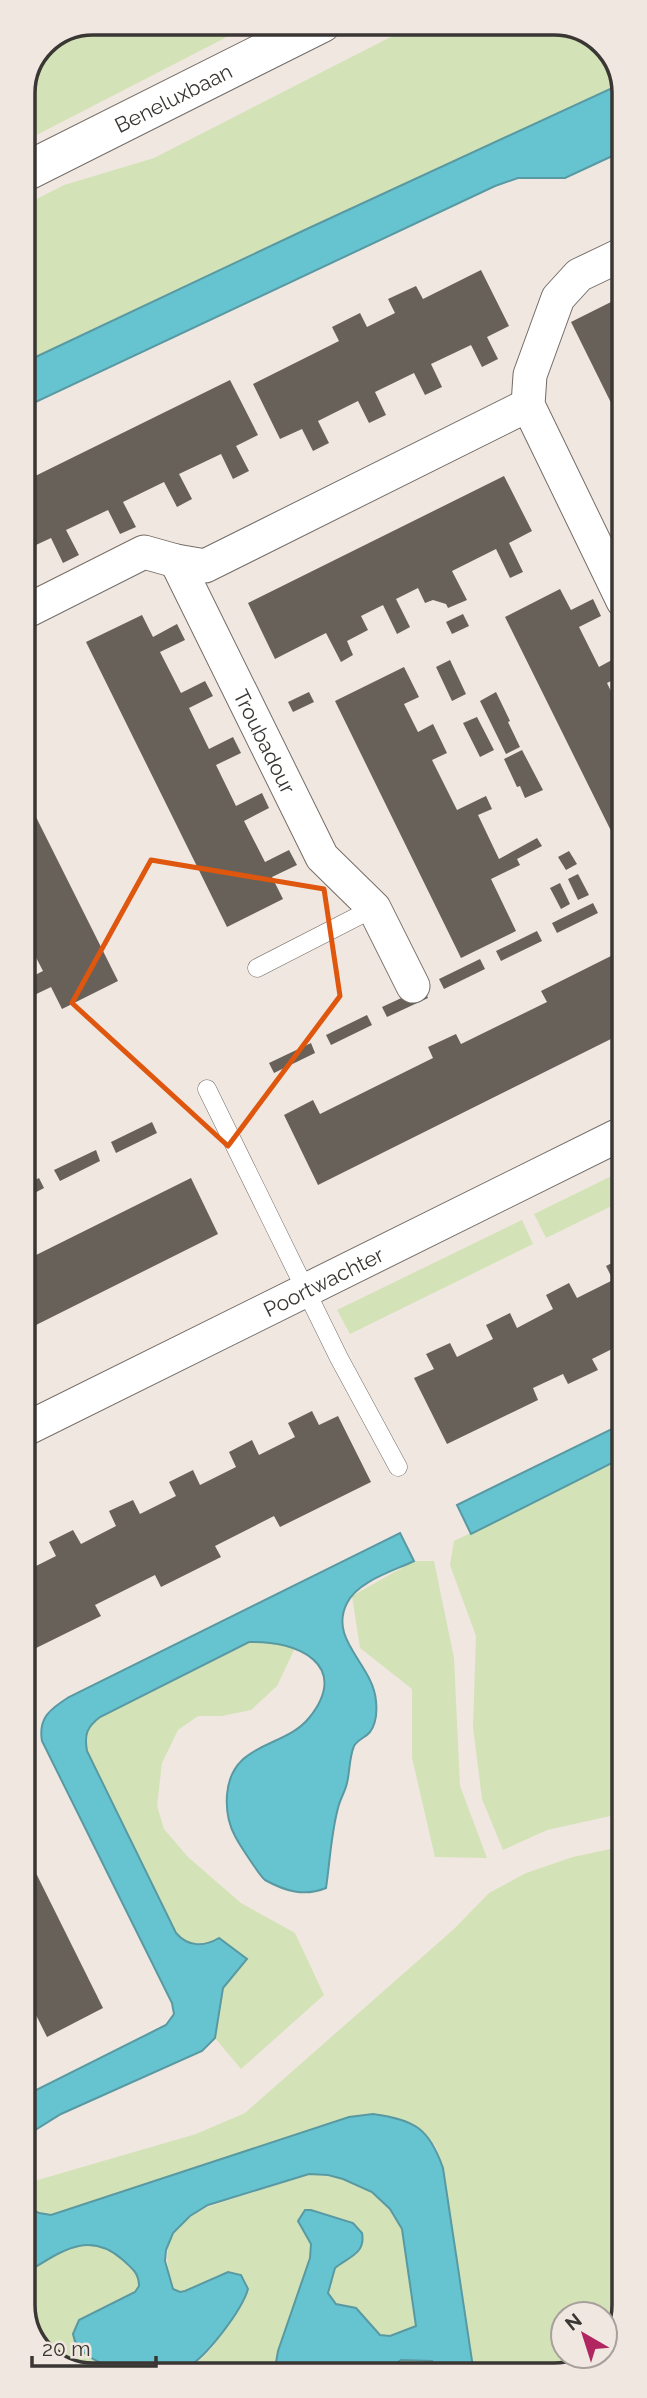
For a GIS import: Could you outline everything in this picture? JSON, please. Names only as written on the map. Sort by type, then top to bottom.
[{"type":"main road","name":"Beneluxbaan","points":[[35,167],[298,35]]},
{"type":"street","points":[[612,259],[579,275],[558,298],[530,375],[528,405],[612,578]]},
{"type":"street","points":[[35,607],[145,552],[205,566],[528,405]]},
{"type":"street","name":"Troubadour","points":[[176,561],[322,857],[374,908],[413,986]]},
{"type":"street","name":"Poortwachter","points":[[35,1425],[612,1139]]},
{"type":"lane","points":[[257,968],[374,908]]},
{"type":"lane","points":[[207,1090],[398,1467]]},
{"type":"highlighted area","points":[[151,860],[324,889],[340,996],[228,1146],[72,1003]]},
{"type":"green space","points":[[93,35],[231,35],[35,136],[35,93],[39,71],[52,52],[71,39]]},
{"type":"green space","points":[[395,35],[569,37],[586,45],[598,55],[611,81],[612,88],[35,357],[35,200],[64,185],[154,158]]},
{"type":"green space","points":[[612,1176],[612,1206],[546,1238],[534,1214]]},
{"type":"green space","points":[[522,1220],[533,1244],[350,1334],[337,1310]]},
{"type":"green space","points":[[612,1463],[612,1816],[547,1830],[503,1850],[482,1799],[473,1727],[476,1636],[450,1565],[454,1541]]},
{"type":"green space","points":[[414,1561],[434,1561],[454,1658],[460,1786],[487,1858],[435,1857],[412,1758],[412,1689],[360,1648],[352,1596]]},
{"type":"green space","points":[[266,1641],[295,1648],[277,1686],[251,1710],[222,1716],[198,1716],[178,1730],[162,1763],[157,1806],[164,1829],[188,1857],[241,1903],[295,1933],[324,1995],[241,2069],[215,2038],[223,1988],[247,1959],[214,1944],[186,1941],[176,1933],[87,1751],[86,1740],[89,1728],[100,1717],[249,1642]]},
{"type":"green space","points":[[612,1849],[612,2300],[549,2300],[549,2363],[472,2363],[443,2168],[436,2147],[424,2132],[51,2215],[35,2211],[35,2181],[196,2134],[245,2113],[454,1929],[489,1893],[526,1873],[573,1857]]},
{"type":"green space","points":[[309,2174],[351,2182],[376,2195],[396,2216],[404,2235],[416,2326],[390,2336],[380,2335],[356,2308],[336,2304],[328,2293],[335,2268],[357,2254],[353,2223],[309,2209],[299,2225],[311,2244],[311,2258],[276,2363],[194,2363],[211,2348],[247,2293],[241,2275],[221,2274],[185,2291],[173,2289],[167,2255],[170,2240],[176,2229],[186,2220],[211,2206]]},
{"type":"green space","points":[[91,2245],[117,2255],[138,2277],[139,2283],[135,2292],[84,2317],[74,2342],[101,2363],[71,2359],[55,2349],[43,2334],[36,2317],[35,2268],[78,2246]]},
{"type":"green space","points":[[401,2360],[433,2363],[397,2363]]},
{"type":"water","points":[[612,88],[612,156],[565,178],[518,178],[495,186],[35,402],[35,357]]},
{"type":"water","points":[[612,1429],[612,1463],[471,1534],[457,1505]]},
{"type":"water","points":[[400,1533],[414,1561],[377,1577],[359,1589],[347,1603],[343,1616],[347,1641],[373,1688],[376,1713],[370,1732],[352,1751],[347,1783],[334,1828],[326,1888],[295,1892],[265,1880],[235,1836],[227,1805],[231,1777],[238,1765],[248,1755],[298,1728],[309,1718],[321,1699],[325,1683],[322,1670],[313,1659],[285,1646],[249,1642],[100,1717],[89,1728],[86,1735],[87,1751],[176,1933],[186,1941],[196,1944],[219,1938],[247,1959],[223,1988],[215,2038],[202,2051],[61,2114],[35,2130],[35,2090],[166,2025],[174,2014],[172,2003],[42,1741],[42,1726],[47,1715],[69,1697]]},
{"type":"water","points":[[373,2114],[410,2123],[426,2135],[438,2154],[443,2168],[472,2363],[401,2360],[397,2363],[276,2363],[310,2258],[311,2244],[298,2221],[305,2210],[353,2223],[362,2233],[363,2240],[359,2250],[335,2268],[328,2293],[336,2304],[356,2308],[380,2335],[390,2336],[416,2326],[402,2229],[390,2209],[372,2192],[343,2179],[309,2174],[208,2205],[190,2216],[173,2233],[165,2261],[173,2289],[185,2291],[228,2272],[241,2275],[248,2289],[239,2309],[222,2333],[194,2363],[102,2363],[78,2346],[73,2334],[79,2320],[135,2292],[139,2286],[138,2278],[123,2260],[97,2246],[85,2245],[61,2252],[35,2267],[35,2211],[51,2215],[349,2117]]},
{"type":"building","points":[[481,270],[509,326],[487,337],[498,359],[482,367],[471,345],[431,364],[442,387],[425,395],[414,373],[375,392],[386,415],[369,423],[358,401],[318,421],[329,443],[313,451],[302,429],[280,439],[253,384],[339,341],[332,327],[360,313],[367,327],[395,313],[388,299],[416,286],[423,299]]},
{"type":"building","points":[[612,302],[612,405],[571,322]]},
{"type":"building","points":[[230,380],[258,435],[236,446],[249,471],[233,479],[221,454],[179,474],[192,499],[177,507],[164,482],[123,502],[136,527],[120,534],[108,510],[66,530],[79,555],[63,563],[51,538],[35,545],[35,476]]},
{"type":"building","points":[[504,476],[532,531],[509,543],[523,572],[510,578],[496,549],[452,571],[467,600],[448,608],[446,604],[433,600],[425,603],[418,588],[396,599],[410,627],[397,634],[383,605],[361,616],[368,630],[347,641],[353,655],[341,662],[326,633],[275,659],[248,603]]},
{"type":"building","points":[[560,589],[571,610],[593,599],[601,616],[579,627],[599,667],[612,660],[612,680],[607,683],[612,693],[612,833],[505,617]]},
{"type":"building","points":[[463,614],[469,626],[452,634],[446,622]]},
{"type":"building","points":[[142,615],[153,637],[177,624],[185,640],[160,652],[181,693],[205,681],[213,696],[189,708],[209,749],[233,737],[241,753],[216,765],[236,806],[262,793],[269,808],[244,821],[265,862],[289,850],[297,865],[272,877],[283,899],[227,927],[86,642]]},
{"type":"building","points":[[450,660],[466,694],[452,701],[436,667]]},
{"type":"building","points":[[404,667],[419,697],[404,704],[418,732],[433,724],[447,753],[432,760],[457,810],[486,796],[492,809],[478,815],[499,859],[537,838],[542,846],[517,859],[520,865],[491,879],[516,931],[461,958],[335,701]]},
{"type":"building","points":[[309,692],[314,702],[293,712],[288,702]]},
{"type":"building","points":[[496,692],[520,747],[506,754],[480,701]]},
{"type":"building","points":[[477,717],[494,750],[480,757],[463,723]]},
{"type":"building","points":[[522,750],[543,790],[525,798],[504,759]]},
{"type":"building","points":[[35,815],[118,981],[62,1009],[51,987],[35,995],[35,975],[43,971],[35,955]]},
{"type":"building","points":[[569,851],[577,864],[566,870],[558,857]]},
{"type":"building","points":[[578,874],[589,895],[578,900],[568,879]]},
{"type":"building","points":[[560,883],[570,904],[561,909],[550,888]]},
{"type":"building","points":[[593,903],[598,913],[557,933],[552,923]]},
{"type":"building","points":[[537,931],[542,941],[501,961],[496,951]]},
{"type":"building","points":[[612,956],[612,1038],[318,1185],[284,1115],[313,1100],[320,1114],[433,1058],[428,1047],[456,1034],[461,1044],[547,1002],[541,991]]},
{"type":"building","points":[[480,959],[485,969],[444,989],[439,979]]},
{"type":"building","points":[[423,988],[428,998],[387,1017],[382,1007]]},
{"type":"building","points":[[367,1015],[372,1025],[331,1045],[326,1035]]},
{"type":"building","points":[[311,1043],[315,1053],[274,1073],[269,1063]]},
{"type":"building","points":[[152,1122],[157,1133],[116,1153],[111,1142]]},
{"type":"building","points":[[96,1150],[100,1161],[60,1181],[54,1170]]},
{"type":"building","points":[[39,1178],[44,1188],[35,1193],[35,1180]]},
{"type":"building","points":[[191,1178],[218,1234],[35,1326],[35,1256]]},
{"type":"building","points":[[612,1263],[612,1278],[606,1266]]},
{"type":"building","points":[[612,1280],[612,1349],[592,1359],[598,1370],[568,1384],[563,1374],[533,1388],[538,1400],[447,1444],[414,1378],[434,1369],[426,1354],[450,1343],[457,1357],[493,1339],[486,1325],[510,1313],[517,1328],[553,1309],[546,1295],[569,1283],[577,1298]]},
{"type":"building","points":[[312,1411],[319,1425],[338,1416],[371,1482],[280,1527],[274,1516],[215,1546],[221,1557],[161,1587],[155,1575],[95,1605],[101,1616],[35,1649],[35,1566],[56,1556],[49,1542],[73,1530],[81,1544],[116,1526],[109,1511],[133,1500],[140,1514],[176,1496],[169,1482],[193,1470],[200,1485],[236,1467],[229,1452],[252,1440],[259,1455],[295,1437],[288,1423]]},
{"type":"building","points":[[35,1871],[103,2008],[47,2037],[35,2013]]}]
